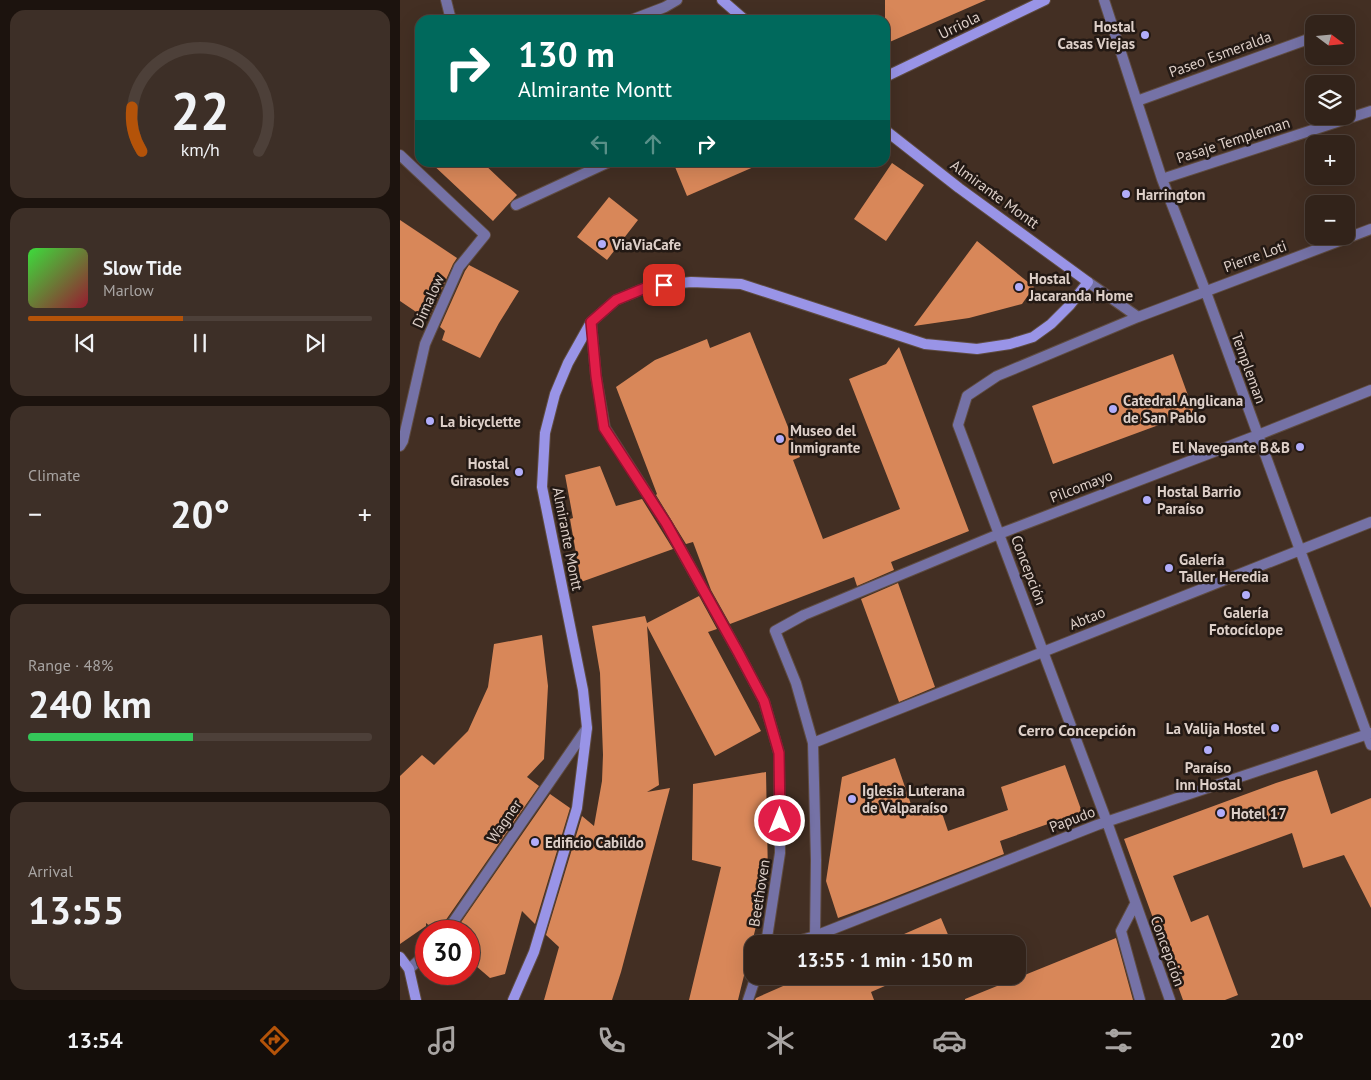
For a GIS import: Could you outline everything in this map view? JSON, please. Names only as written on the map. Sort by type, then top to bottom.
[{"type":"main road","points":[[722,0],[739,15]]},
{"type":"main road","name":"Urriola","points":[[890,75],[1045,0]]},
{"type":"main road","name":"Almirante Montt","points":[[513,1000],[534,952],[577,808],[586,728],[583,690],[542,487],[545,433],[555,394],[568,363],[591,322],[616,300],[650,286],[691,282],[741,284],[925,344],[977,349],[1010,344],[1033,336],[1051,324],[1070,305],[1088,282],[959,188],[890,134]]},
{"type":"main road","points":[[400,958],[409,969],[416,1000]]},
{"type":"street","points":[[446,0],[450,15]]},
{"type":"street","points":[[644,15],[677,0]]},
{"type":"street","name":"Templeman","points":[[1104,0],[1162,179],[1369,733],[1371,745]]},
{"type":"street","name":"Paseo Esmeralda","points":[[1137,101],[1305,39]]},
{"type":"street","name":"Pasaje Templeman","points":[[1162,179],[1371,110]]},
{"type":"street","name":"Dimalow","points":[[400,155],[485,235],[459,267],[426,344],[403,441],[400,446]]},
{"type":"street","points":[[516,205],[598,167]]},
{"type":"street","name":"Pierre Loti","points":[[1205,290],[1371,229]]},
{"type":"street","name":"Almirante Montt","points":[[1088,282],[1138,317]]},
{"type":"street","name":"Concepción","points":[[1170,1000],[1107,822],[958,425],[967,396],[997,376],[1205,290]]},
{"type":"street","name":"Beethoven","points":[[591,322],[596,376],[604,428],[666,523],[738,652],[764,701],[779,753],[780,853],[767,935]]},
{"type":"street","name":"Pilcomayo","points":[[814,743],[796,683],[775,631],[804,615],[999,534],[1371,390]]},
{"type":"street","name":"Abtao","points":[[814,743],[1371,522]]},
{"type":"street","name":"Wagner","points":[[455,920],[586,728]]},
{"type":"street","name":"Papudo","points":[[818,935],[1107,822],[1369,733]]},
{"type":"street","points":[[814,743],[815,935]]},
{"type":"street","points":[[1135,904],[1121,931],[1140,1000]]},
{"type":"street","points":[[409,969],[415,964]]},
{"type":"street","points":[[748,1000],[753,985]]},
{"type":"building","points":[[885,0],[986,0],[890,42],[890,15],[885,15]]},
{"type":"building","points":[[892,163],[924,185],[886,241],[854,219]]},
{"type":"building","points":[[435,167],[487,167],[517,195],[493,221]]},
{"type":"building","points":[[675,167],[754,167],[687,196]]},
{"type":"building","points":[[609,197],[638,220],[607,260],[577,237]]},
{"type":"building","points":[[400,220],[457,258],[428,320],[400,301]]},
{"type":"building","points":[[977,241],[1034,287],[1022,304],[969,318],[914,326]]},
{"type":"building","points":[[469,265],[519,291],[480,358],[442,340],[445,331],[440,327]]},
{"type":"building","points":[[750,332],[800,457],[793,460],[823,539],[900,509],[849,379],[886,364],[899,347],[969,531],[891,562],[894,570],[857,586],[854,577],[730,624],[711,590],[693,542],[686,544],[656,495],[616,387],[655,360],[707,339],[710,348]]},
{"type":"building","name":"Catedral Anglicana de San Pablo","points":[[1173,354],[1194,412],[1053,464],[1032,406]]},
{"type":"building","points":[[600,466],[616,506],[642,499],[673,549],[581,582],[570,519],[573,518],[565,475]]},
{"type":"building","points":[[898,583],[935,687],[899,702],[861,599]]},
{"type":"building","points":[[699,596],[717,629],[708,632],[761,731],[715,756],[647,626],[659,785],[647,792],[670,788],[621,972],[612,1000],[544,1000],[559,947],[546,935],[582,816],[594,826],[602,781],[600,673],[592,626],[645,616],[647,623]]},
{"type":"building","points":[[542,635],[548,686],[544,759],[527,777],[539,786],[446,920],[415,920],[415,934],[400,944],[400,776],[422,755],[434,765],[468,731],[488,687],[494,644]]},
{"type":"building","points":[[895,758],[914,813],[939,804],[948,831],[1008,810],[1001,787],[1065,765],[1082,812],[1000,841],[1004,854],[838,918],[826,881],[842,777]]},
{"type":"building","points":[[1317,770],[1331,814],[1371,798],[1371,908],[1344,855],[1303,868],[1292,833],[1173,876],[1191,922],[1208,915],[1238,995],[1225,1000],[1183,1000],[1124,839],[1276,783]]},
{"type":"building","points":[[766,772],[768,877],[754,935],[744,935],[744,975],[738,1000],[689,1000],[721,867],[692,860],[693,784]]},
{"type":"building","points":[[550,794],[570,808],[535,924],[522,911],[505,974],[490,978],[480,969],[480,920],[463,920]]},
{"type":"building","points":[[941,918],[948,935],[902,935]]},
{"type":"building","points":[[1116,938],[1133,1000],[965,1000],[1000,985],[1026,985],[1026,974]]},
{"type":"building","points":[[786,985],[887,985],[871,992],[874,1000],[755,1000]]},
{"type":"place","name":"Hostal Casas Viejas","points":[[1145,35]]},
{"type":"place","name":"Harrington","points":[[1126,194]]},
{"type":"place","name":"ViaViaCafe","points":[[602,244]]},
{"type":"place","name":"Hostal Jacaranda Home","points":[[1019,287]]},
{"type":"place","name":"Catedral Anglicana de San Pablo","points":[[1113,409]]},
{"type":"place","name":"La bicyclette","points":[[430,421]]},
{"type":"place","name":"Museo del Inmigrante","points":[[780,439]]},
{"type":"place","name":"El Navegante B&B","points":[[1300,447]]},
{"type":"place","name":"Hostal Girasoles","points":[[519,472]]},
{"type":"place","name":"Hostal Barrio Paraíso","points":[[1147,500]]},
{"type":"place","name":"Galería Taller Heredia","points":[[1169,568]]},
{"type":"place","name":"Galería Fotocíclope","points":[[1246,595]]},
{"type":"place","name":"La Valija Hostel","points":[[1275,728]]},
{"type":"place","name":"Paraíso Inn Hostal","points":[[1208,750]]},
{"type":"place","name":"Iglesia Luterana de Valparaíso","points":[[852,799]]},
{"type":"place","name":"Hotel 17","points":[[1221,813]]},
{"type":"place","name":"Edificio Cabildo","points":[[535,842]]},
{"type":"district","name":"Cerro Concepción","points":[[1077,730]]},
{"type":"route","points":[[664,285],[650,286],[616,300],[591,322],[596,376],[604,428],[666,523],[764,701],[779,753],[780,821]]}]
